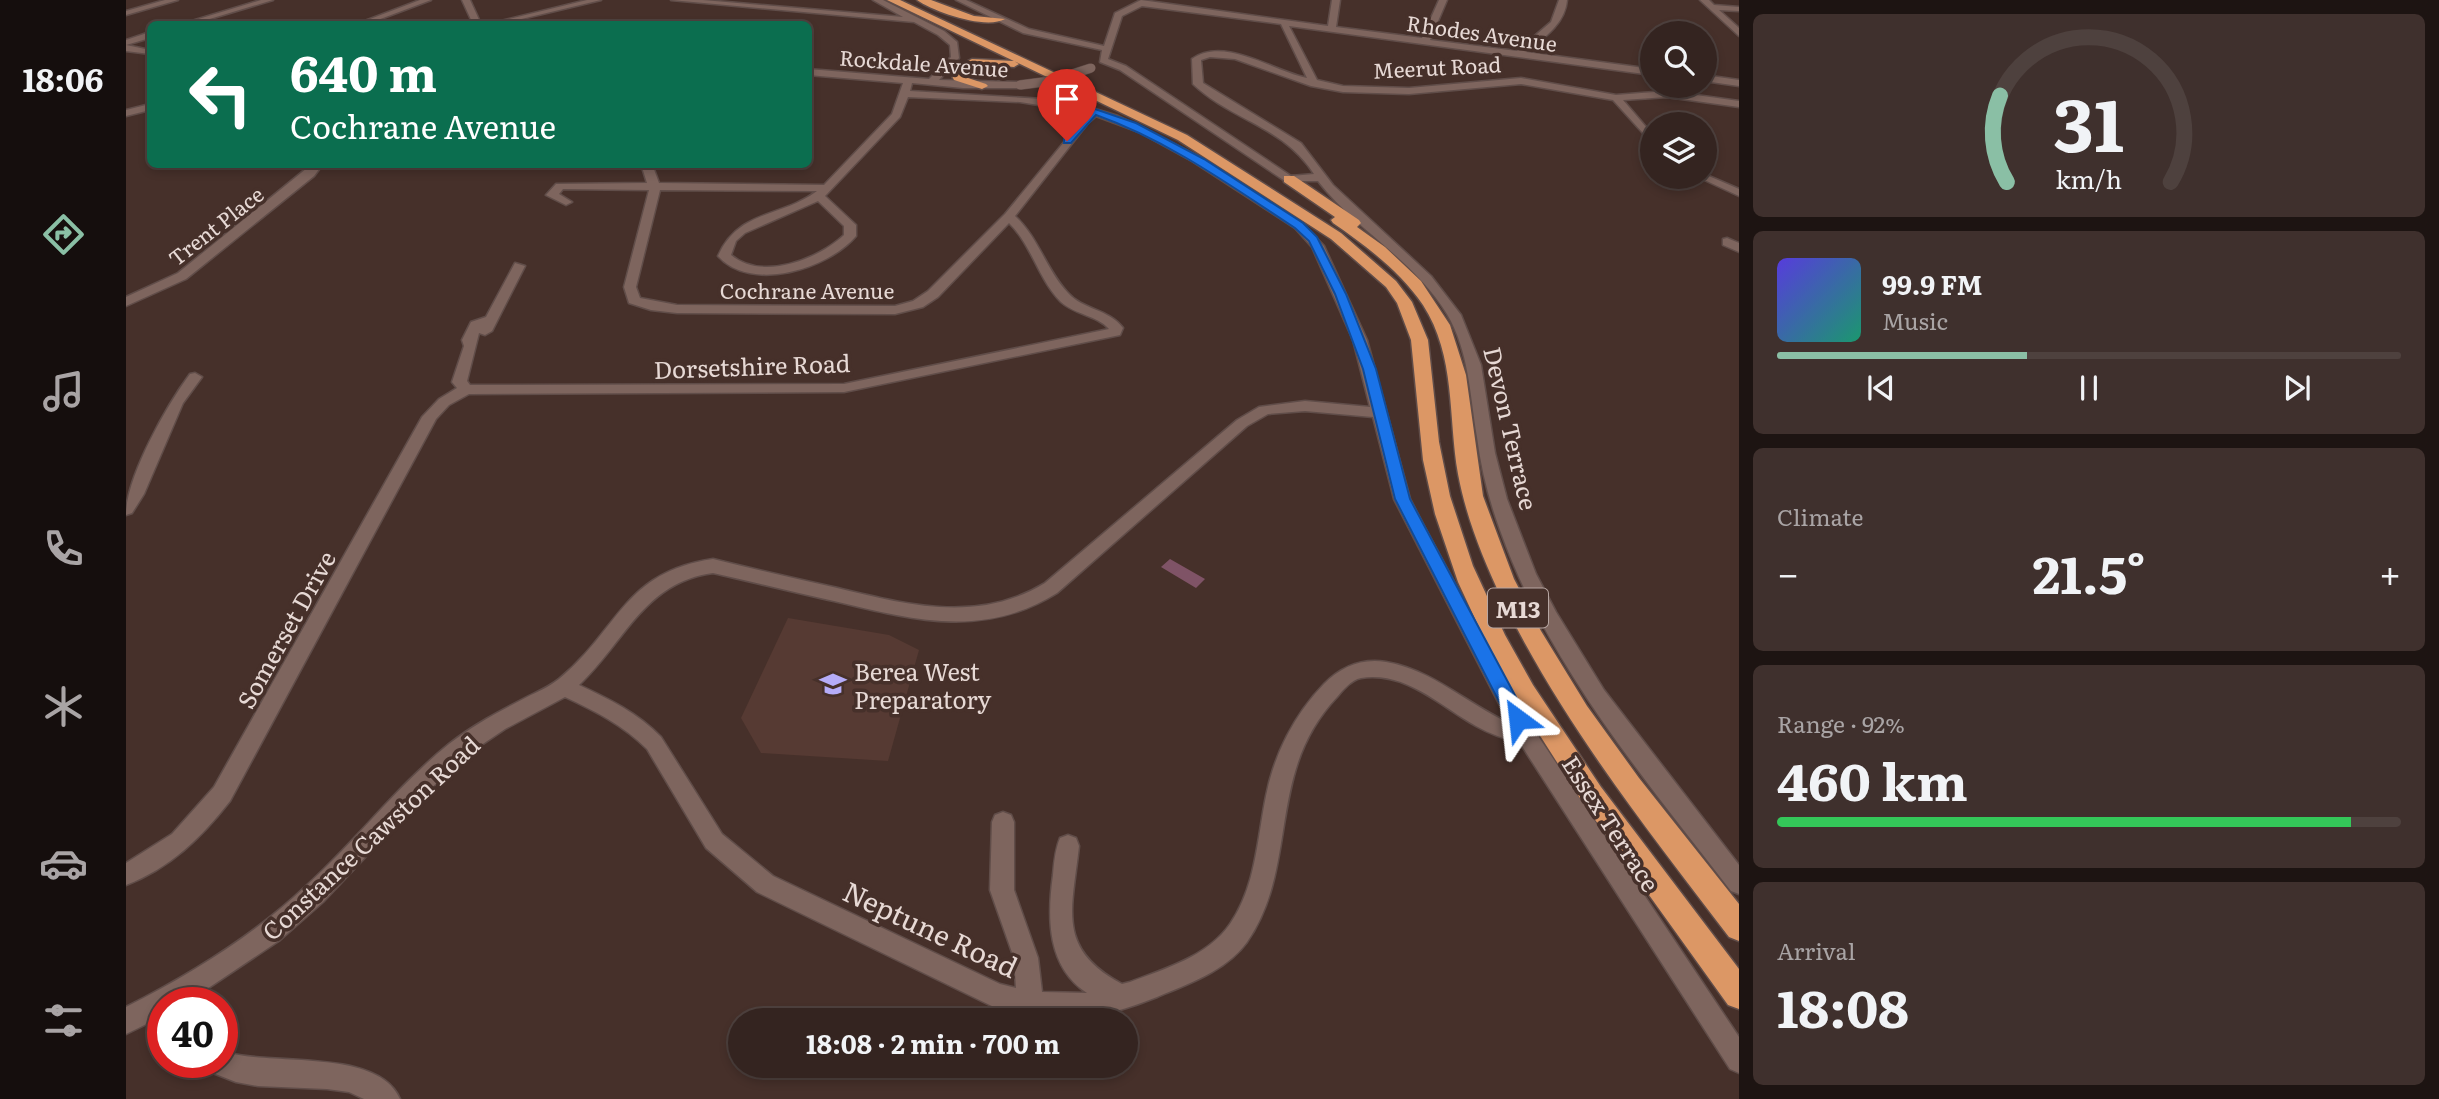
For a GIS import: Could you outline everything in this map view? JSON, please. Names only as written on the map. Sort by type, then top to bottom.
[{"type":"highway","name":"M13","points":[[892,0],[1146,118],[1190,142],[1347,243],[1378,270],[1403,299],[1419,331],[1425,355],[1430,443],[1444,508],[1469,582],[1498,642],[1533,705],[1566,754],[1739,994]]},
{"type":"highway","points":[[922,0],[977,20],[1000,19]]},
{"type":"highway","name":"M13","points":[[909,10],[1194,131],[1362,237],[1400,267],[1429,300],[1454,355],[1469,478],[1492,551],[1508,587],[1573,706],[1739,928]]},
{"type":"highway","points":[[941,33],[1190,142]]},
{"type":"highway","points":[[937,82],[970,62],[1014,64]]},
{"type":"highway","points":[[953,72],[962,80],[982,86]]},
{"type":"highway","points":[[1289,179],[1393,254],[1418,281],[1429,300]]},
{"type":"street","points":[[196,21],[269,0]]},
{"type":"street","points":[[369,21],[426,0]]},
{"type":"street","points":[[466,0],[476,21]]},
{"type":"street","points":[[506,21],[597,0]]},
{"type":"street","points":[[675,0],[818,12],[909,10]]},
{"type":"street","points":[[877,0],[909,10],[954,44],[956,55],[937,82]]},
{"type":"street","points":[[960,0],[1042,36],[1108,48],[1135,76],[1289,179],[1322,177]]},
{"type":"street","points":[[1332,29],[1336,0]]},
{"type":"street","points":[[1425,42],[1443,0]]},
{"type":"street","points":[[1519,54],[1557,20],[1564,9],[1563,0]]},
{"type":"street","points":[[1704,0],[1739,33]]},
{"type":"street","points":[[126,13],[168,1]]},
{"type":"street","points":[[1135,76],[1096,65],[1108,48],[1118,15],[1144,1]]},
{"type":"street","name":"Rhodes Avenue","points":[[1144,1],[1284,23],[1640,70]]},
{"type":"street","points":[[1711,7],[1739,9]]},
{"type":"street","points":[[809,21],[818,12]]},
{"type":"street","points":[[1284,23],[1314,84]]},
{"type":"street","points":[[126,43],[147,36]]},
{"type":"street","points":[[126,48],[147,52]]},
{"type":"street","name":"Meerut Road","points":[[1196,78],[1198,57],[1214,54],[1243,59],[1314,84],[1401,91],[1521,81],[1616,97],[1667,94],[1739,103]]},
{"type":"street","name":"Rockdale Avenue","points":[[812,73],[907,86],[937,82],[982,86],[1020,85],[1051,81],[1096,65]]},
{"type":"street","name":"Devon Terrace","points":[[1196,78],[1202,88],[1300,148],[1316,165],[1322,177],[1425,275],[1456,318],[1476,372],[1487,454],[1502,507],[1527,574],[1612,719],[1739,883]]},
{"type":"street","points":[[1717,80],[1739,83]]},
{"type":"street","points":[[1723,81],[1739,89]]},
{"type":"street","points":[[566,202],[552,195],[560,186],[654,185],[821,192],[850,225],[850,236],[838,248],[809,262],[773,270],[737,267],[724,256],[731,240],[741,230],[821,192],[901,110],[907,86]]},
{"type":"street","name":"Essex Terrace","points":[[907,86],[1053,104],[1095,112],[1133,125],[1180,149],[1299,226],[1313,239],[1360,340],[1402,499],[1527,736],[1739,1060]]},
{"type":"street","points":[[1616,97],[1640,126]]},
{"type":"street","points":[[126,113],[147,108]]},
{"type":"street","name":"Cochrane Avenue","points":[[654,185],[630,291],[634,300],[677,309],[858,312],[910,307],[933,294],[1009,216],[1084,121],[1095,112]]},
{"type":"street","name":"Trent Place","points":[[126,302],[182,276],[315,168]]},
{"type":"street","points":[[648,168],[654,185]]},
{"type":"street","points":[[1717,183],[1739,193]]},
{"type":"street","name":"Dorsetshire Road","points":[[466,389],[844,388],[1107,335],[1116,328],[1110,321],[1081,311],[1065,298],[1025,230],[1009,216]]},
{"type":"street","points":[[466,389],[459,382],[471,346],[468,340],[476,324],[489,320],[519,266]]},
{"type":"street","points":[[126,509],[136,494],[176,403],[195,377]]},
{"type":"street","name":"Somerset Drive","points":[[126,874],[162,856],[187,836],[222,794],[430,417],[444,402],[466,389]]},
{"type":"street","name":"Constance Cawston Road","points":[[204,987],[314,895],[450,755],[477,736],[565,687],[652,587],[686,568],[724,567],[884,609],[916,614],[949,615],[1001,611],[1025,604],[1051,588],[1155,496],[1255,414],[1275,407],[1295,406],[1380,413]]},
{"type":"street","name":"Neptune Road","points":[[565,687],[642,729],[654,743],[714,841],[765,884],[998,996],[1030,1004],[1091,1007],[1122,998],[1217,955],[1236,936],[1250,914],[1259,890],[1282,772],[1292,747],[1321,701],[1343,677],[1356,671],[1379,668],[1395,671],[1416,678],[1491,725],[1527,736]]},
{"type":"street","points":[[1003,822],[1002,890],[1026,958],[1030,1004]]},
{"type":"street","points":[[1068,846],[1062,897],[1066,946],[1070,960],[1082,974],[1122,998]]},
{"type":"street","name":"Constance Cawston Road","points":[[126,1021],[147,1013]]},
{"type":"street","points":[[238,1070],[267,1074],[306,1074],[348,1080],[380,1093],[386,1099]]},
{"type":"shaded area","points":[[1170,559],[1205,579],[1196,588],[1161,567]]},
{"type":"shaded area","name":"Berea West Preparatory","points":[[788,618],[889,635],[919,650],[888,761],[761,753],[741,718]]},
{"type":"place","name":"Berea West Preparatory","points":[[833,684]]},
{"type":"route","points":[[1067,141],[1095,112],[1133,125],[1200,161],[1299,226],[1313,239],[1340,294],[1370,369],[1402,499],[1518,719]]}]
